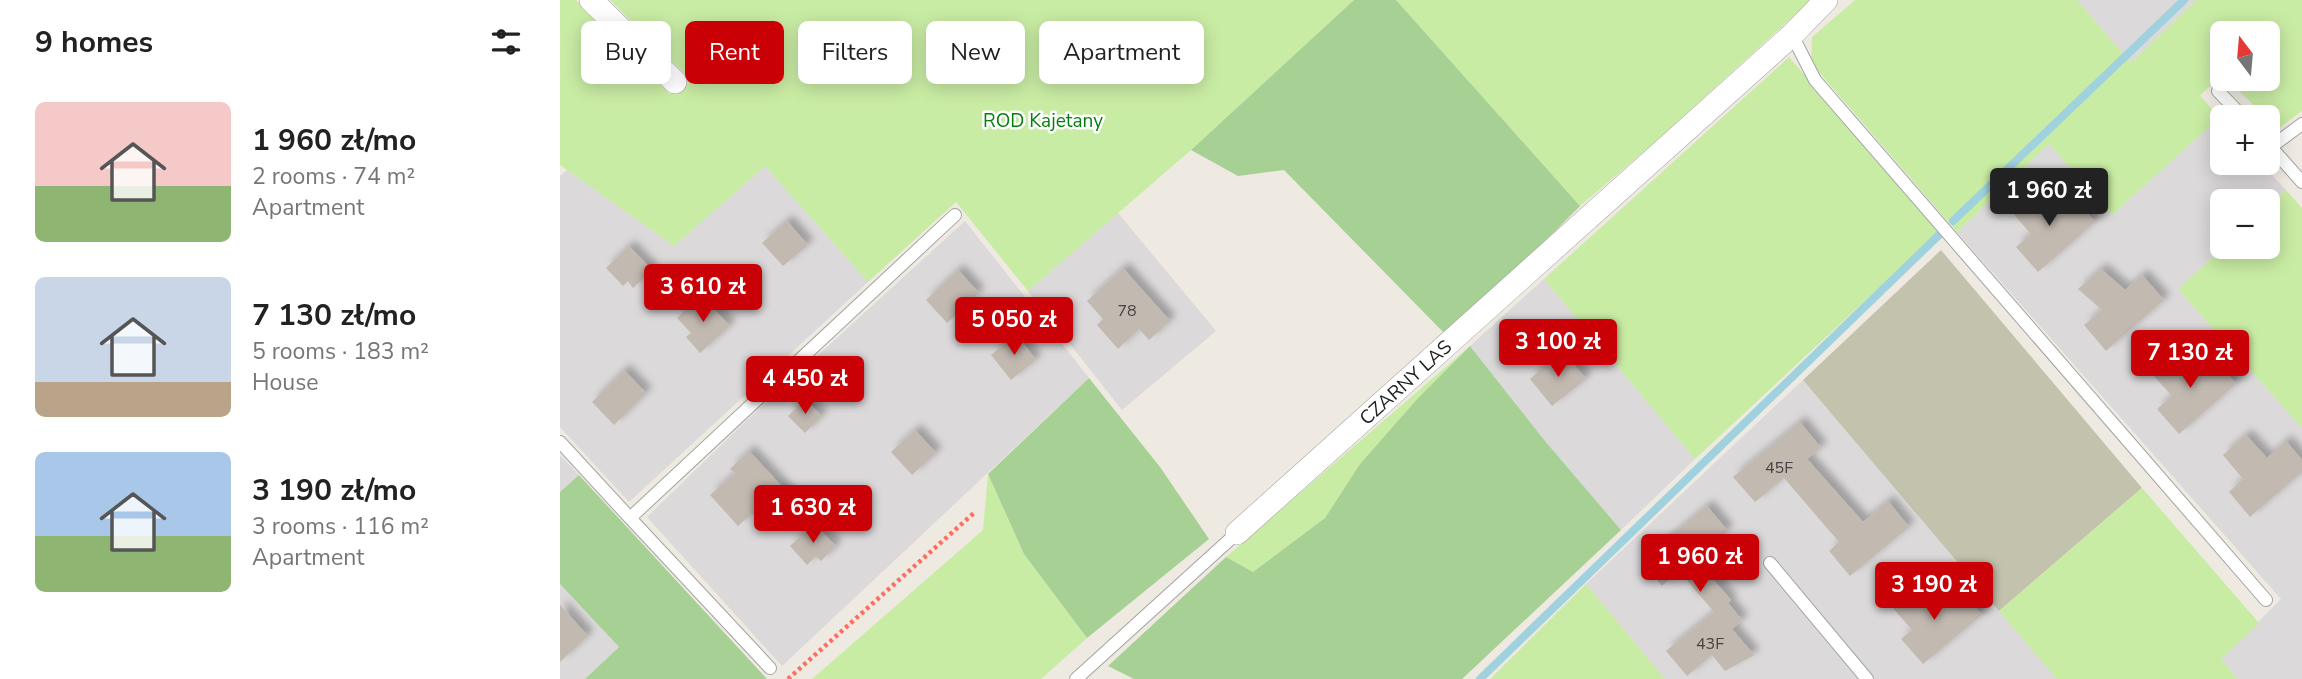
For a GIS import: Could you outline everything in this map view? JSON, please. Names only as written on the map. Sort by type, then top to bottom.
[{"type":"street","points":[[591,0],[675,82]]},
{"type":"street","name":"CZARNY LAS","points":[[1237,533],[1792,35],[1826,0]]},
{"type":"lane","points":[[1792,35],[1815,80],[2266,600]]},
{"type":"lane","points":[[2218,91],[2231,105]]},
{"type":"lane","points":[[2280,138],[2302,124]]},
{"type":"lane","points":[[2280,157],[2302,182]]},
{"type":"lane","points":[[629,518],[955,215]]},
{"type":"lane","points":[[560,442],[769,668]]},
{"type":"lane","name":"CZARNY LAS","points":[[1076,679],[1237,533]]},
{"type":"lane","points":[[1770,563],[1867,679]]},
{"type":"path","points":[[789,679],[974,513]]},
{"type":"shaded area","points":[[2077,0],[2196,0],[2131,63]]},
{"type":"shaded area","points":[[2210,126],[2210,175],[2272,175],[2286,190],[2280,195],[2280,189],[2210,189],[2211,259],[2178,289],[2302,428],[2302,679],[2238,679],[2221,659],[2281,599],[1957,232],[2049,144],[2112,215]]},
{"type":"shaded area","points":[[765,166],[868,282],[629,502],[560,427],[560,176],[567,170],[674,246]]},
{"type":"shaded area","points":[[1118,213],[1216,331],[1122,410],[1028,291]]},
{"type":"shaded area","points":[[965,221],[1089,378],[782,666],[647,517],[746,421]]},
{"type":"shaded area","points":[[1941,250],[2142,488],[1999,611],[1803,380]]},
{"type":"shaded area","points":[[1544,279],[1695,459],[1621,530],[1545,441],[1470,346]]},
{"type":"shaded area","points":[[1803,380],[2057,679],[1665,679],[1586,584]]},
{"type":"shaded area","points":[[560,455],[579,475],[560,492]]},
{"type":"shaded area","points":[[560,584],[619,647],[585,679],[560,679]]},
{"type":"green space","name":"ROD Kajetany","points":[[560,0],[576,0],[597,21],[581,21],[581,84],[660,84],[670,94],[685,80],[685,84],[784,84],[784,21],[685,21],[685,74],[671,60],[671,21],[631,21],[610,0],[1354,0],[1191,150],[1028,291],[956,202],[868,282],[765,166],[674,246],[560,165]]},
{"type":"green space","points":[[1354,0],[1396,0],[1580,206],[1449,338],[1284,170],[1238,176],[1191,150]]},
{"type":"green space","points":[[1396,0],[1811,0],[1661,137],[1580,206]]},
{"type":"green space","points":[[1855,0],[2077,0],[2131,63],[2196,0],[2302,0],[2302,111],[2280,128],[2280,105],[2254,105],[2239,91],[2280,91],[2280,21],[2210,21],[2210,86],[2200,95],[2210,107],[2210,126],[2112,215],[2049,144],[1957,232],[1811,63],[1812,37]]},
{"type":"green space","points":[[1789,57],[1940,231],[1695,459],[1544,279]]},
{"type":"green space","points":[[2286,190],[2302,208],[2302,428],[2178,289],[2211,259],[2280,259],[2280,195]]},
{"type":"green space","points":[[1470,346],[1418,398],[1360,464],[1325,518],[1253,572],[1226,557]]},
{"type":"green space","points":[[1470,346],[1545,441],[1621,530],[1462,679],[1134,679],[1108,666],[1226,557],[1253,572],[1325,518],[1360,464],[1418,398]]},
{"type":"green space","points":[[1089,378],[1160,467],[1209,539],[1087,638],[1024,554],[988,474]]},
{"type":"green space","points":[[988,474],[1024,554],[1087,638],[1041,679],[812,679],[983,530]]},
{"type":"green space","points":[[579,475],[767,679],[585,679],[619,647],[560,584],[560,492]]},
{"type":"green space","points":[[2142,488],[2259,623],[2221,659],[2238,679],[2057,679],[1999,611]]},
{"type":"green space","points":[[1586,584],[1665,679],[1490,679]]},
{"type":"building","points":[[2033,190],[2054,214],[2074,197],[2095,222],[2038,272],[2016,247],[2031,234],[2010,210]]},
{"type":"building","points":[[787,221],[808,245],[783,266],[762,243]]},
{"type":"building","points":[[629,246],[652,270],[633,288],[628,281],[623,286],[606,268]]},
{"type":"building","points":[[1123,268],[1170,321],[1149,340],[1139,329],[1118,349],[1097,325],[1103,319],[1087,301]]},
{"type":"building","points":[[2101,269],[2125,290],[2142,275],[2164,300],[2106,351],[2084,325],[2102,310],[2078,289]]},
{"type":"building","points":[[958,270],[979,293],[947,323],[926,300]]},
{"type":"building","points":[[701,296],[730,326],[700,353],[686,337],[691,333],[677,318]]},
{"type":"building","points":[[1017,335],[1036,360],[1011,380],[991,355]]},
{"type":"building","points":[[1563,351],[1586,379],[1552,406],[1530,379]]},
{"type":"building","points":[[2174,352],[2195,376],[2215,359],[2236,384],[2179,434],[2157,409],[2172,396],[2151,373]]},
{"type":"building","points":[[624,370],[646,393],[614,425],[592,402]]},
{"type":"building","points":[[805,400],[822,416],[805,433],[788,416]]},
{"type":"building","points":[[1800,422],[1821,448],[1807,459],[1863,522],[1888,501],[1909,527],[1850,576],[1829,551],[1839,542],[1784,478],[1755,502],[1733,477]]},
{"type":"building","points":[[915,430],[936,453],[912,475],[891,452]]},
{"type":"building","points":[[2246,435],[2267,458],[2286,441],[2302,460],[2302,472],[2250,517],[2229,492],[2243,479],[2223,455]]},
{"type":"building","points":[[749,451],[790,495],[771,512],[766,507],[755,516],[752,513],[738,526],[710,495],[735,473],[730,469]]},
{"type":"building","points":[[1707,506],[1728,531],[1704,550],[1720,569],[1711,577],[1731,600],[1728,603],[1742,620],[1732,629],[1754,655],[1725,671],[1712,655],[1687,676],[1666,651],[1714,612],[1679,571],[1662,586],[1641,561]]},
{"type":"building","points":[[814,524],[836,546],[821,561],[816,556],[807,565],[790,546]]},
{"type":"building","points":[[1916,588],[1936,611],[1960,590],[1982,615],[1923,664],[1901,639],[1912,630],[1892,607]]},
{"type":"building","points":[[560,605],[588,636],[560,662]]},
{"type":"waterway","points":[[1953,221],[2184,0]]},
{"type":"waterway","points":[[1480,679],[1939,235]]}]
